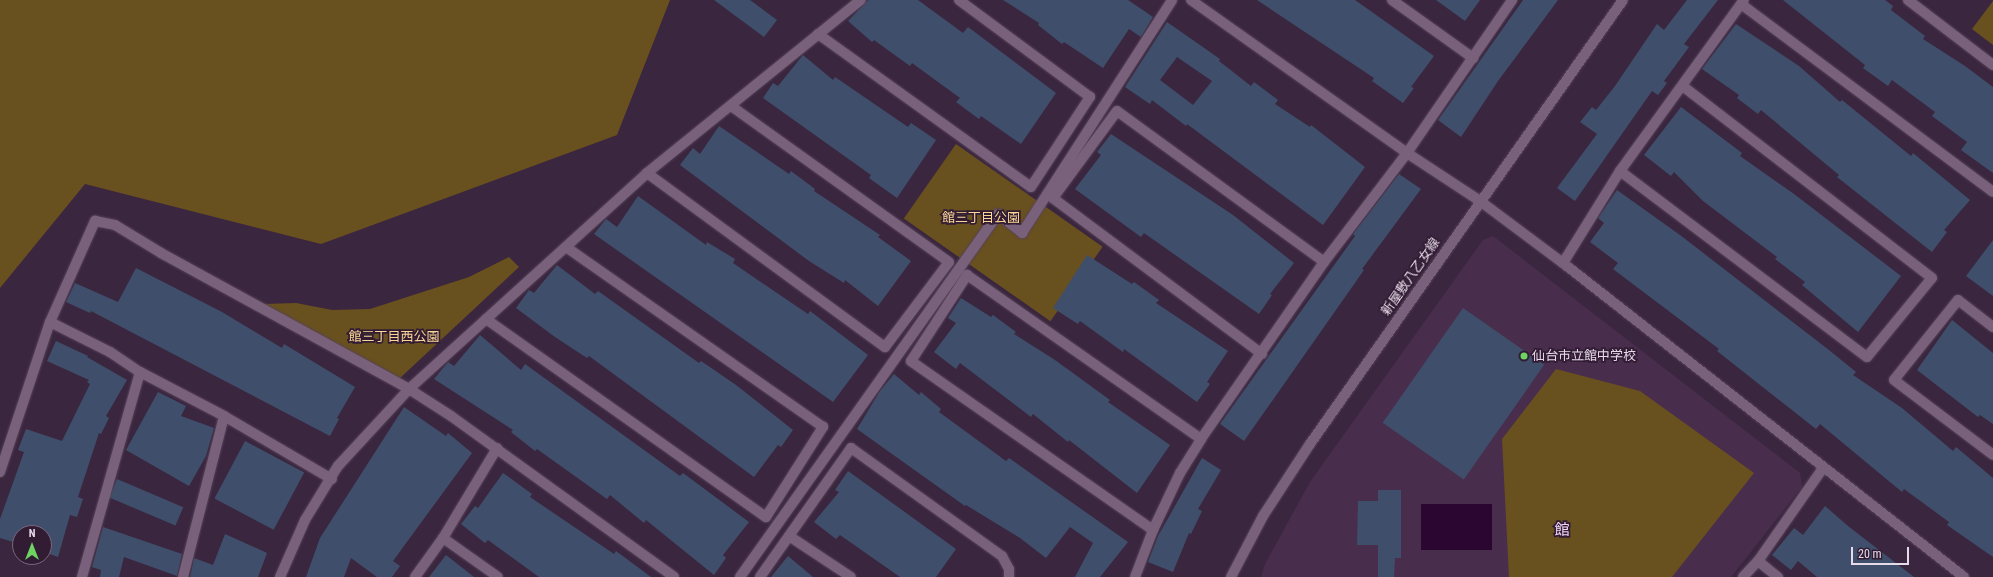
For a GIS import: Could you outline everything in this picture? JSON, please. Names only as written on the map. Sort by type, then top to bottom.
[{"type":"street","points":[[280,577],[305,520],[332,479],[338,466],[408,389],[646,173],[861,0]]},
{"type":"street","points":[[818,34],[1031,187],[1090,97],[959,0]]},
{"type":"street","points":[[740,577],[998,214],[1022,233],[1172,0]]},
{"type":"street","points":[[1191,0],[1407,153],[1480,202],[1563,263],[1964,577]]},
{"type":"street","points":[[1392,0],[1473,58]]},
{"type":"street","points":[[1135,577],[1153,530],[1180,474],[1201,439],[1262,354],[1324,262],[1407,153],[1512,0]]},
{"type":"street","name":"新屋敷八乙女線","points":[[1231,577],[1263,516],[1310,444],[1623,0]]},
{"type":"street","points":[[1908,0],[1993,65]]},
{"type":"street","points":[[1563,263],[1620,171],[1683,86],[1742,2],[1993,192]]},
{"type":"street","points":[[1620,171],[1867,357],[1932,278],[1683,86]]},
{"type":"street","points":[[646,173],[885,347],[949,262],[731,106]]},
{"type":"street","points":[[1262,354],[1053,198],[1117,110],[1324,262]]},
{"type":"street","points":[[0,472],[50,322],[95,221],[115,225],[161,253],[408,389],[497,448],[674,577]]},
{"type":"street","points":[[486,319],[766,517],[824,427],[566,247]]},
{"type":"street","points":[[1153,530],[911,361],[967,275],[1201,439]]},
{"type":"street","points":[[1993,327],[1958,300],[1894,380],[1993,455]]},
{"type":"street","points":[[50,322],[110,352],[140,372],[224,416],[332,479]]},
{"type":"street","points":[[82,577],[140,372]]},
{"type":"street","points":[[183,577],[224,416]]},
{"type":"street","points":[[415,577],[443,538],[497,448]]},
{"type":"street","points":[[760,577],[851,448],[1002,556],[1009,569],[1009,577]]},
{"type":"street","points":[[1743,577],[1758,561],[1823,468]]},
{"type":"street","points":[[789,536],[851,577]]},
{"type":"street","points":[[443,538],[498,577]]},
{"type":"street","points":[[1758,561],[1778,577]]},
{"type":"shaded area","name":"仙台市立館中学校","points":[[1493,236],[1800,473],[1802,487],[1731,577],[1261,577],[1265,564],[1310,482],[1483,240]]},
{"type":"shaded area","points":[[1421,504],[1492,504],[1492,550],[1421,550]]},
{"type":"green space","points":[[0,0],[670,0],[617,135],[321,244],[85,184],[0,288]]},
{"type":"green space","points":[[1993,1],[1993,45],[1972,29]]},
{"type":"green space","name":"館三丁目公園","points":[[956,144],[1103,247],[1050,321],[904,219]]},
{"type":"green space","name":"館三丁目西公園","points":[[509,257],[519,267],[399,379],[263,304],[296,303],[332,310],[370,309],[469,277]]},
{"type":"green space","points":[[1556,369],[1640,391],[1754,473],[1672,577],[1509,577],[1502,439]]},
{"type":"building","points":[[714,0],[750,0],[777,20],[764,37]]},
{"type":"building","points":[[868,0],[918,0],[963,33],[968,27],[1056,93],[1021,144],[981,116],[979,119],[956,102],[960,98],[912,63],[910,66],[874,40],[872,42],[848,21]]},
{"type":"building","points":[[1003,0],[1128,0],[1153,17],[1141,37],[1129,29],[1103,68],[1064,42],[1062,44],[1038,25],[1039,23]]},
{"type":"building","points":[[1257,0],[1355,0],[1434,56],[1411,87],[1414,88],[1403,103],[1372,81],[1374,78]]},
{"type":"building","points":[[1436,0],[1480,0],[1465,21]]},
{"type":"building","points":[[1523,0],[1558,0],[1498,81],[1461,137],[1438,120]]},
{"type":"building","points":[[1687,0],[1718,0],[1684,44],[1689,47],[1664,81],[1667,83],[1658,95],[1652,91],[1575,201],[1557,188],[1597,134],[1580,122],[1592,107],[1596,110],[1615,86],[1657,24],[1664,30]]},
{"type":"building","points":[[1783,0],[1885,0],[1893,6],[1891,10],[1925,36],[1923,39],[1965,66],[1993,87],[1993,173],[1961,150],[1967,142],[1932,116],[1935,112],[1892,80],[1888,86],[1863,68],[1865,65]]},
{"type":"building","points":[[1167,22],[1220,59],[1219,61],[1251,86],[1254,82],[1278,100],[1275,104],[1310,127],[1311,125],[1365,167],[1323,225],[1187,124],[1186,126],[1152,100],[1150,104],[1125,87]],"holes":[[[1177,57],[1212,81],[1193,105],[1160,80]]]},
{"type":"building","points":[[1736,24],[1799,66],[1840,102],[1842,100],[1911,156],[1913,153],[1970,200],[1944,230],[1947,232],[1932,252],[1837,177],[1839,175],[1761,110],[1758,114],[1737,98],[1739,95],[1702,69]]},
{"type":"building","points":[[803,55],[833,80],[835,77],[908,127],[911,123],[936,140],[897,198],[869,178],[871,175],[763,98],[773,83],[778,86]]},
{"type":"building","points":[[1681,107],[1742,153],[1740,156],[1794,194],[1901,276],[1858,332],[1802,285],[1805,282],[1775,259],[1777,257],[1703,201],[1674,172],[1671,176],[1644,155]]},
{"type":"building","points":[[719,126],[789,174],[791,171],[815,189],[814,191],[880,235],[878,237],[911,261],[878,306],[845,280],[844,283],[809,261],[680,165],[693,148],[700,154]]},
{"type":"building","points":[[1111,134],[1233,215],[1294,263],[1270,294],[1272,295],[1259,314],[1144,233],[1141,237],[1075,189],[1101,155],[1097,152]]},
{"type":"building","points":[[1399,174],[1421,189],[1362,269],[1364,270],[1244,441],[1220,424],[1355,236],[1353,234]]},
{"type":"building","points":[[1617,190],[1680,235],[1829,350],[1856,372],[1853,375],[1902,408],[1953,451],[1956,447],[1993,478],[1993,557],[1947,525],[1949,522],[1904,489],[1902,492],[1820,424],[1816,429],[1717,351],[1719,349],[1613,269],[1618,263],[1590,242],[1604,223],[1598,218]]},
{"type":"building","points":[[638,196],[706,245],[707,242],[735,259],[733,263],[808,314],[810,311],[868,355],[833,402],[594,234],[606,219],[617,227]]},
{"type":"building","points":[[1993,240],[1993,296],[1966,276]]},
{"type":"building","points":[[1087,255],[1132,284],[1134,282],[1159,300],[1156,303],[1228,351],[1207,382],[1210,384],[1197,402],[1124,349],[1123,352],[1080,321],[1078,324],[1053,308]]},
{"type":"building","points":[[557,265],[595,294],[598,291],[699,363],[701,361],[736,385],[793,430],[781,447],[778,445],[754,477],[589,356],[587,358],[555,337],[516,308],[529,290],[534,293]]},
{"type":"building","points":[[136,268],[222,312],[282,348],[284,344],[355,387],[337,418],[339,419],[330,436],[91,311],[90,313],[66,302],[75,283],[118,302]]},
{"type":"building","points":[[961,298],[991,317],[993,315],[1016,332],[1014,334],[1055,360],[1110,400],[1108,402],[1170,445],[1137,493],[1069,440],[1068,442],[1033,414],[1031,417],[960,363],[956,369],[934,352],[956,323],[948,318]]},
{"type":"building","points":[[1463,308],[1544,365],[1464,479],[1383,423]]},
{"type":"building","points":[[1952,320],[1993,353],[1993,424],[1980,415],[1978,417],[1917,370]]},
{"type":"building","points":[[480,335],[521,370],[525,364],[680,476],[683,473],[749,522],[723,555],[726,558],[714,575],[646,520],[644,523],[610,495],[607,499],[537,449],[535,451],[511,432],[513,430],[434,379],[448,362],[454,366]]},
{"type":"building","points":[[56,341],[88,356],[87,357],[127,380],[106,416],[109,418],[101,434],[99,433],[78,497],[83,499],[77,517],[70,515],[58,557],[52,555],[52,525],[12,525],[12,542],[0,538],[0,519],[24,452],[18,450],[26,429],[62,441],[90,384],[87,382],[89,380],[47,361]]},
{"type":"building","points":[[894,374],[919,395],[921,392],[941,409],[939,412],[1006,461],[1009,458],[1128,542],[1100,577],[1075,577],[1093,543],[1070,527],[1046,558],[1020,538],[966,505],[965,506],[857,429],[880,391]]},
{"type":"building","points":[[158,392],[186,406],[181,416],[214,428],[206,456],[189,486],[126,450]]},
{"type":"building","points":[[404,407],[446,436],[448,433],[472,453],[393,561],[400,566],[392,577],[377,577],[351,558],[344,577],[306,577],[320,538]]},
{"type":"building","points":[[245,441],[304,472],[274,530],[214,498]]},
{"type":"building","points":[[1202,458],[1221,470],[1198,509],[1202,511],[1191,534],[1189,533],[1173,572],[1148,562],[1158,536]]},
{"type":"building","points":[[848,471],[956,549],[936,577],[900,577],[840,535],[836,539],[814,522],[839,492],[835,490]]},
{"type":"building","points":[[503,473],[532,494],[530,497],[614,554],[616,551],[651,577],[539,577],[488,540],[485,543],[461,524],[475,506],[478,508]]},
{"type":"building","points":[[117,479],[183,507],[175,526],[109,497]]},
{"type":"building","points":[[1378,490],[1401,490],[1401,558],[1395,558],[1394,577],[1378,577],[1378,545],[1357,545],[1358,501],[1378,501]]},
{"type":"building","points":[[1825,506],[1848,526],[1914,577],[1817,577],[1798,561],[1791,570],[1772,555],[1794,528],[1803,535]]},
{"type":"building","points":[[103,527],[182,554],[177,576],[124,557],[119,577],[100,577],[101,570],[92,567]]},
{"type":"building","points":[[225,534],[267,553],[258,577],[190,577],[194,558],[213,565]]},
{"type":"building","points":[[446,555],[474,577],[429,577]]},
{"type":"building","points":[[788,556],[813,577],[771,577]]},
{"type":"place","name":"仙台市立館中学校","points":[[1524,356]]},
{"type":"district","name":"館","points":[[1562,531]]}]
